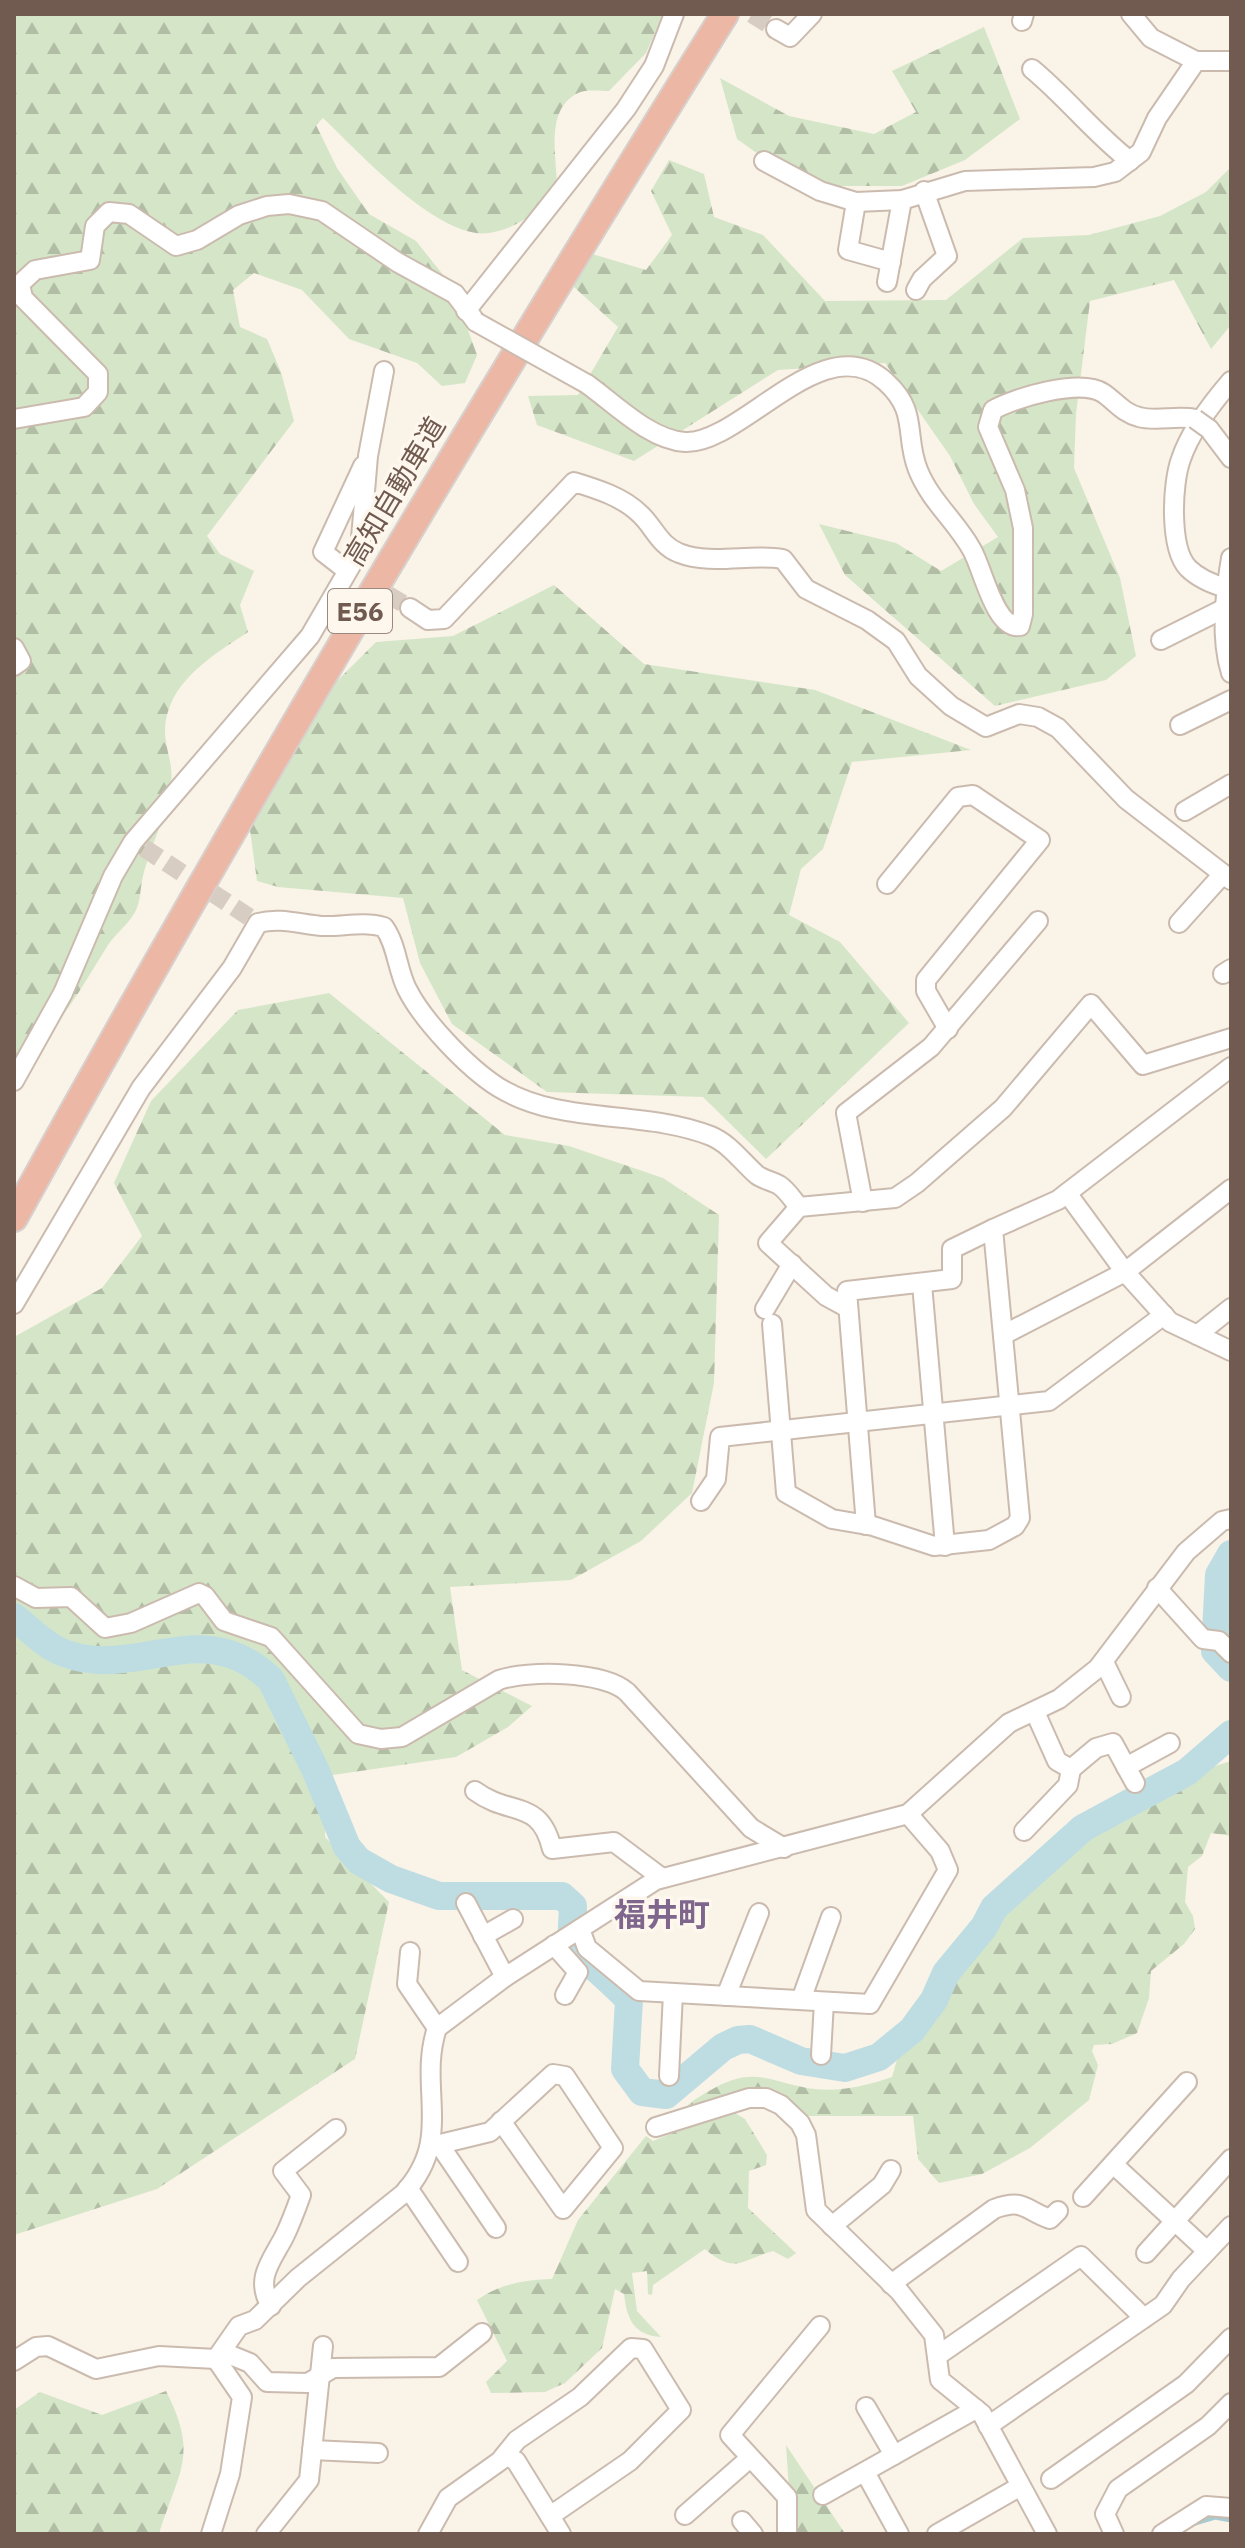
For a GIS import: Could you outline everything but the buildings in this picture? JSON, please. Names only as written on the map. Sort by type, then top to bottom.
[{"type":"highway","name":"高知自動車道","points":[[14,1186],[214,835],[396,527],[710,14]]},
{"type":"highway","name":"高知自動車道","points":[[14,1218],[350,627],[553,289],[725,14]]},
{"type":"street","points":[[471,317],[626,109],[654,66],[674,14]]},
{"type":"street","points":[[776,29],[790,37],[812,14]]},
{"type":"street","points":[[1131,14],[1151,38],[1196,61],[1231,61]]},
{"type":"street","points":[[764,161],[820,191],[856,202],[902,200],[965,181],[1094,177],[1115,172],[1141,152],[1157,118],[1196,61]]},
{"type":"street","points":[[1032,69],[1061,93],[1085,123],[1130,161]]},
{"type":"street","points":[[916,290],[922,279],[947,256],[924,191]]},
{"type":"street","points":[[887,282],[902,200]]},
{"type":"street","points":[[856,202],[848,250],[891,262]]},
{"type":"street","points":[[14,419],[84,407],[98,392],[98,374],[23,298],[20,284],[35,270],[90,260],[95,226],[109,212],[129,214],[176,246],[197,240],[239,215],[267,206],[289,204],[322,211],[397,262],[455,294],[471,317],[587,384],[661,436],[683,442],[702,441],[720,433],[791,384],[831,370],[856,367],[884,379],[910,413],[916,466],[930,496],[973,550],[1001,616],[1012,628],[1020,626],[1023,614],[1023,528],[1015,490],[988,427],[993,410],[1014,398],[1078,389],[1101,391],[1116,406],[1141,418],[1179,415],[1213,430],[1231,458]]},
{"type":"street","points":[[14,1081],[63,993],[113,876],[310,636],[360,550],[368,456],[384,371]]},
{"type":"street","points":[[1226,598],[1182,559],[1174,513],[1175,476],[1182,455],[1230,384]]},
{"type":"street","points":[[341,566],[323,552],[368,456]]},
{"type":"street","points":[[410,608],[428,620],[444,619],[574,482],[605,491],[639,513],[666,547],[681,554],[717,559],[766,556],[783,559],[806,589],[867,620],[896,641],[918,676],[951,706],[986,727],[1019,714],[1038,717],[1058,728],[1126,799],[1227,877],[1179,923]]},
{"type":"street","points":[[1231,558],[1225,650],[1231,673]]},
{"type":"street","points":[[1161,640],[1226,598]]},
{"type":"street","points":[[14,648],[21,661],[14,666]]},
{"type":"street","points":[[1180,725],[1231,700]]},
{"type":"street","points":[[1185,811],[1231,784]]},
{"type":"street","points":[[887,884],[958,797],[973,795],[1040,840],[926,980],[926,991],[948,1029]]},
{"type":"street","points":[[14,1304],[141,1088],[232,968],[254,920],[273,919],[323,926],[370,923],[384,927],[406,988],[418,1007],[466,1062],[497,1087],[528,1101],[560,1110],[662,1123],[710,1136],[724,1143],[760,1178],[780,1185],[799,1207]]},
{"type":"street","points":[[863,1202],[846,1113],[931,1047],[1038,921]]},
{"type":"street","points":[[848,1308],[826,1296],[768,1243],[799,1207],[895,1198],[917,1183],[1003,1108],[1091,1004],[1143,1065],[1231,1038]]},
{"type":"street","points":[[866,1525],[847,1291],[952,1279],[952,1249],[1067,1193],[1231,1067]]},
{"type":"street","points":[[1003,1335],[1125,1272],[1231,1189]]},
{"type":"street","points":[[1067,1193],[1125,1272],[1164,1315],[1231,1351]]},
{"type":"street","points":[[792,1264],[769,1317],[786,1493],[832,1519],[945,1546],[989,1540],[1015,1526],[1020,1518],[993,1229]]},
{"type":"street","points":[[922,1284],[945,1546]]},
{"type":"street","points":[[1197,1335],[1231,1308]]},
{"type":"street","points":[[701,1501],[716,1479],[720,1437],[1049,1401],[1164,1315]]},
{"type":"street","points":[[220,2355],[239,2326],[255,2320],[298,2278],[418,2178],[436,2145],[432,2056],[437,2028],[505,1977],[662,1878],[908,1814],[1009,1723],[1071,1691],[1104,1662],[1186,1552],[1222,1521],[1231,1519]]},
{"type":"street","points":[[14,1586],[36,1598],[71,1597],[105,1628],[131,1623],[199,1593],[205,1596],[224,1621],[271,1637],[358,1734],[381,1739],[402,1737],[499,1680],[514,1675],[604,1679],[627,1692],[751,1828],[784,1848]]},
{"type":"street","points":[[1157,1588],[1218,1645]]},
{"type":"street","points":[[1104,1662],[1121,1697]]},
{"type":"street","points":[[1035,1712],[1057,1761],[1071,1769]]},
{"type":"street","points":[[1024,1831],[1068,1785],[1071,1769],[1096,1748],[1113,1743],[1130,1775],[1170,1743]]},
{"type":"street","points":[[475,1791],[486,1799],[535,1816],[547,1827],[552,1849],[614,1842],[662,1878]]},
{"type":"street","points":[[568,1936],[635,1988],[673,1993],[870,2004],[905,1941],[948,1892],[946,1860],[908,1814]]},
{"type":"street","points":[[466,1903],[505,1977]]},
{"type":"street","points":[[726,1996],[759,1913]]},
{"type":"street","points":[[801,2000],[831,1917]]},
{"type":"street","points":[[483,1936],[513,1919]]},
{"type":"street","points":[[565,1995],[578,1972],[568,1936]]},
{"type":"street","points":[[410,1952],[407,1984],[437,2028]]},
{"type":"street","points":[[669,2076],[673,1993]]},
{"type":"street","points":[[821,2055],[824,2002]]},
{"type":"street","points":[[436,2145],[490,2132],[501,2121],[553,2074],[565,2076],[613,2148],[563,2209],[501,2121]]},
{"type":"street","points":[[1083,2197],[1187,2082]]},
{"type":"street","points":[[656,2127],[749,2098],[766,2098],[781,2105],[800,2123],[806,2135],[816,2210],[891,2284],[934,2335],[940,2380],[976,2409],[988,2426],[1047,2534]]},
{"type":"street","points":[[271,2306],[266,2297],[265,2266],[282,2240],[301,2195],[283,2171],[336,2129]]},
{"type":"street","points":[[436,2145],[496,2228]]},
{"type":"street","points":[[1146,2253],[1231,2159]]},
{"type":"street","points":[[1113,2164],[1207,2251]]},
{"type":"street","points":[[832,2226],[882,2185],[891,2170]]},
{"type":"street","points":[[408,2188],[458,2262]]},
{"type":"street","points":[[891,2284],[994,2209],[1010,2203],[1030,2205],[1050,2219],[1058,2211]]},
{"type":"street","points":[[988,2426],[1163,2305],[1231,2226]]},
{"type":"street","points":[[937,2356],[1081,2256],[1144,2318]]},
{"type":"street","points":[[787,2534],[787,2497],[730,2435],[820,2326]]},
{"type":"street","points":[[14,2361],[36,2347],[48,2346],[96,2369],[159,2356],[220,2355],[250,2363],[267,2382],[308,2383],[333,2368],[439,2367],[482,2333]]},
{"type":"street","points":[[1051,2479],[1186,2384],[1231,2338]]},
{"type":"street","points":[[266,2534],[309,2480],[323,2346]]},
{"type":"street","points":[[428,2534],[448,2498],[505,2455],[517,2440],[580,2397],[631,2348],[643,2349],[681,2410],[630,2461],[550,2516]]},
{"type":"street","points":[[211,2534],[230,2474],[242,2397],[220,2355]]},
{"type":"street","points":[[1114,2534],[1105,2514],[1118,2489],[1208,2426],[1231,2403]]},
{"type":"street","points":[[866,2407],[894,2455]]},
{"type":"street","points":[[823,2495],[976,2409]]},
{"type":"street","points":[[312,2450],[378,2453]]},
{"type":"street","points":[[505,2455],[516,2461],[561,2534]]},
{"type":"street","points":[[685,2515],[750,2458]]},
{"type":"street","points":[[865,2472],[899,2534]]},
{"type":"street","points":[[937,2534],[1019,2487]]},
{"type":"street","points":[[1162,2534],[1206,2506],[1231,2508]]},
{"type":"green space","points":[[14,14],[663,14],[646,53],[609,91],[581,92],[567,101],[556,124],[557,192],[526,218],[499,231],[469,231],[446,223],[377,171],[323,118],[316,125],[337,168],[369,214],[416,241],[452,286],[477,355],[465,383],[442,386],[417,363],[349,339],[302,290],[254,273],[233,290],[240,327],[267,339],[281,372],[294,421],[207,536],[220,554],[254,571],[240,605],[248,632],[196,670],[172,701],[165,726],[171,784],[135,912],[108,945],[56,1024],[43,1039],[14,1062]]},
{"type":"green space","points":[[984,27],[1020,119],[965,160],[902,186],[803,186],[737,139],[720,78],[789,116],[874,134],[916,112],[892,71]]},
{"type":"green space","points":[[669,160],[704,174],[714,217],[763,235],[825,301],[946,300],[1023,238],[1089,235],[1160,216],[1206,192],[1231,167],[1231,325],[1211,349],[1174,280],[1090,301],[1076,414],[1074,468],[1120,578],[1136,656],[1106,680],[995,706],[845,575],[819,524],[896,543],[941,571],[998,537],[974,504],[950,456],[885,363],[778,370],[634,461],[537,425],[528,396],[578,395],[618,327],[574,287],[589,253],[646,270],[672,235],[651,191]]},
{"type":"green space","points":[[554,585],[644,664],[815,690],[971,750],[852,762],[823,849],[801,869],[789,915],[840,942],[909,1023],[766,1159],[703,1097],[547,1092],[452,1024],[420,963],[403,898],[278,887],[257,881],[249,823],[328,690],[376,642],[453,636]]},
{"type":"green space","points":[[329,993],[505,1135],[569,1146],[663,1178],[719,1215],[714,1383],[692,1493],[641,1541],[571,1580],[450,1587],[462,1670],[532,1706],[508,1727],[456,1757],[326,1776],[325,1837],[389,1902],[355,2059],[157,2189],[14,2235],[14,1337],[102,1288],[142,1236],[114,1183],[151,1101],[238,1010]]},
{"type":"green space","points":[[1231,1761],[1231,1836],[1211,1833],[1202,1856],[1188,1867],[1185,1902],[1193,1916],[1195,1929],[1184,1944],[1151,1971],[1149,1998],[1137,2033],[1112,2044],[1094,2045],[1092,2051],[1098,2065],[1089,2100],[1030,2148],[982,2174],[939,2183],[918,2159],[913,2116],[806,2116],[771,2091],[681,2116],[695,2099],[735,2079],[768,2078],[829,2090],[861,2086],[892,2077],[906,2042],[945,2005],[959,1965],[1014,1897],[1045,1867],[1077,1839],[1112,1815],[1149,1794]]},
{"type":"green space","points":[[730,2110],[745,2119],[767,2155],[766,2165],[749,2171],[748,2208],[796,2253],[788,2259],[773,2251],[731,2263],[724,2262],[705,2249],[653,2285],[652,2295],[648,2294],[647,2271],[632,2273],[637,2311],[661,2337],[638,2329],[630,2319],[624,2294],[615,2289],[602,2348],[565,2383],[545,2392],[491,2393],[486,2382],[507,2361],[477,2300],[513,2284],[552,2279],[578,2220],[646,2136],[653,2141]]},
{"type":"green space","points":[[166,2391],[182,2432],[184,2448],[179,2478],[159,2534],[14,2534],[14,2410],[40,2392],[102,2415]]},
{"type":"green space","points":[[786,2445],[844,2532],[843,2534],[792,2534]]},
{"type":"waterway","points":[[1231,1554],[1219,1575],[1215,1651],[1231,1668]]},
{"type":"waterway","points":[[14,1617],[57,1650],[91,1659],[118,1660],[195,1649],[220,1651],[246,1661],[271,1680],[315,1769],[347,1847],[359,1861],[391,1879],[439,1896],[562,1896],[573,1906],[573,1946],[629,2000],[625,2069],[642,2092],[666,2095],[723,2047],[738,2040],[750,2039],[801,2061],[845,2068],[879,2057],[912,2030],[934,2000],[946,1973],[984,1927],[994,1908],[1083,1828],[1187,1772],[1231,1734]]},
{"type":"waterway","points":[[1195,2523],[1215,2517],[1231,2520]]},
{"type":"tunnel","points":[[752,14],[776,29]]},
{"type":"tunnel","points":[[341,566],[410,608]]},
{"type":"tunnel","points":[[144,848],[249,917]]},
{"type":"district","name":"福井町","points":[[662,1914]]}]
